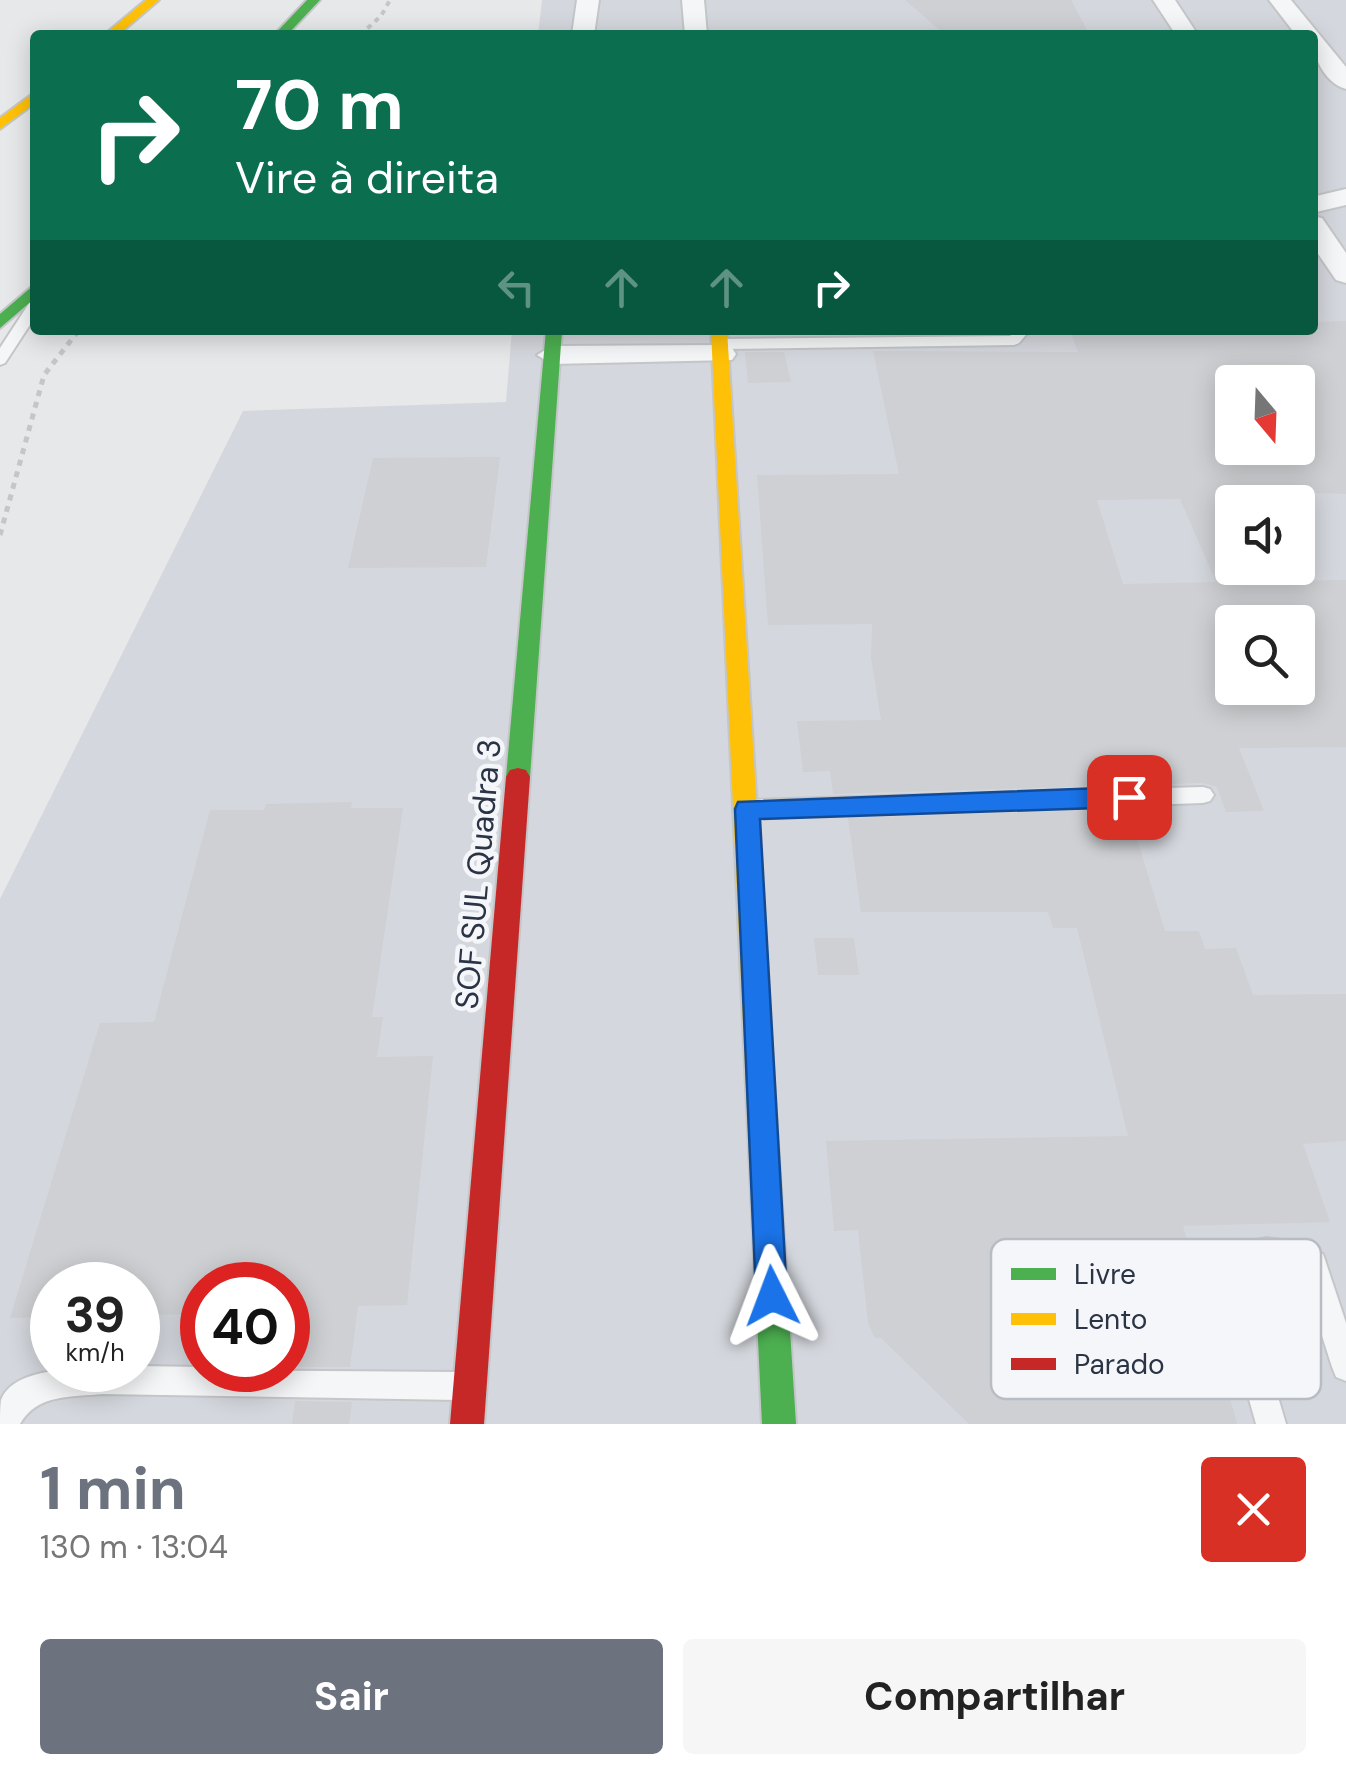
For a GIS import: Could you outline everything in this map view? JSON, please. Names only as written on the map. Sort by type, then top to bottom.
[{"type":"main road","points":[[116,30],[152,0]]},
{"type":"main road","points":[[285,30],[314,0]]},
{"type":"main road","points":[[5,116],[30,99]]},
{"type":"main road","points":[[0,300],[30,282]]},
{"type":"main road","points":[[0,323],[30,294]]},
{"type":"main road","name":"SOF SUL Quadra 3","points":[[467,1424],[553,342]]},
{"type":"main road","points":[[720,342],[779,1424]]},
{"type":"street","points":[[584,30],[588,0]]},
{"type":"street","points":[[693,0],[696,30]]},
{"type":"street","points":[[1164,0],[1184,30]]},
{"type":"street","points":[[1280,0],[1304,30]]},
{"type":"street","points":[[1318,48],[1346,82]]},
{"type":"street","points":[[1318,180],[1346,182]]},
{"type":"street","points":[[1318,204],[1346,197]]},
{"type":"street","points":[[1318,233],[1346,274]]},
{"type":"street","points":[[553,342],[720,342]]},
{"type":"lane","points":[[0,360],[30,313]]},
{"type":"lane","points":[[720,342],[1014,340],[1019,335]]},
{"type":"lane","points":[[747,809],[1203,795]]},
{"type":"lane","points":[[1321,1289],[1346,1368]]},
{"type":"lane","points":[[4,1424],[17,1401],[41,1386],[87,1381],[470,1386]]},
{"type":"lane","points":[[1264,1399],[1271,1424]]},
{"type":"path","points":[[366,30],[381,16],[390,0]]},
{"type":"path","points":[[0,535],[44,375],[75,335]]},
{"type":"shaded area","points":[[542,0],[1346,0],[1346,1424],[0,1424],[0,899],[243,411],[506,402],[512,335],[1318,335],[1318,30],[539,30]]},
{"type":"building","points":[[905,0],[1071,0],[1087,30],[939,30]]},
{"type":"building","points":[[1346,321],[1346,494],[1315,493],[1315,485],[1215,485],[1215,580],[1180,499],[1097,500],[1123,584],[1315,585],[1315,581],[1346,580],[1346,747],[1239,748],[1264,811],[1226,812],[1217,787],[1203,783],[833,794],[830,771],[803,772],[797,721],[881,720],[871,657],[872,624],[768,625],[757,475],[899,474],[873,351],[1078,352],[1072,335],[1318,335],[1318,322]]},
{"type":"building","points":[[745,352],[784,352],[791,382],[748,383]]},
{"type":"building","points":[[500,457],[486,567],[348,568],[373,458]]},
{"type":"building","points":[[352,802],[351,808],[403,808],[372,1017],[383,1017],[377,1057],[433,1056],[407,1305],[358,1306],[350,1367],[310,1367],[310,1262],[180,1262],[180,1314],[160,1315],[160,1262],[30,1262],[30,1318],[10,1318],[100,1023],[154,1022],[210,810],[264,810],[266,804]]},
{"type":"building","points":[[1128,809],[1165,931],[1199,931],[1205,949],[1236,948],[1253,995],[1346,994],[1346,1141],[1303,1144],[1330,1222],[1183,1226],[1187,1239],[991,1239],[991,1399],[1230,1399],[1237,1424],[969,1424],[881,1338],[875,1338],[868,1323],[858,1230],[834,1231],[826,1141],[1128,1136],[1077,928],[1053,928],[1048,912],[861,912],[848,818]]},
{"type":"building","points":[[814,938],[854,938],[859,975],[818,975]]},
{"type":"building","points":[[295,1401],[352,1402],[349,1424],[292,1424]]},
{"type":"traffic: fast","points":[[285,30],[314,0]]},
{"type":"traffic: fast","points":[[0,323],[30,294]]},
{"type":"traffic: fast","points":[[518,777],[554,335]]},
{"type":"traffic: fast","points":[[759,1066],[779,1424]]},
{"type":"traffic: slow","points":[[116,30],[153,0]]},
{"type":"traffic: slow","points":[[0,125],[30,100]]},
{"type":"traffic: slow","points":[[719,335],[759,1066]]},
{"type":"traffic: jam","points":[[467,1424],[518,777]]},
{"type":"route","points":[[772,1296],[747,809],[1129,797]]}]
